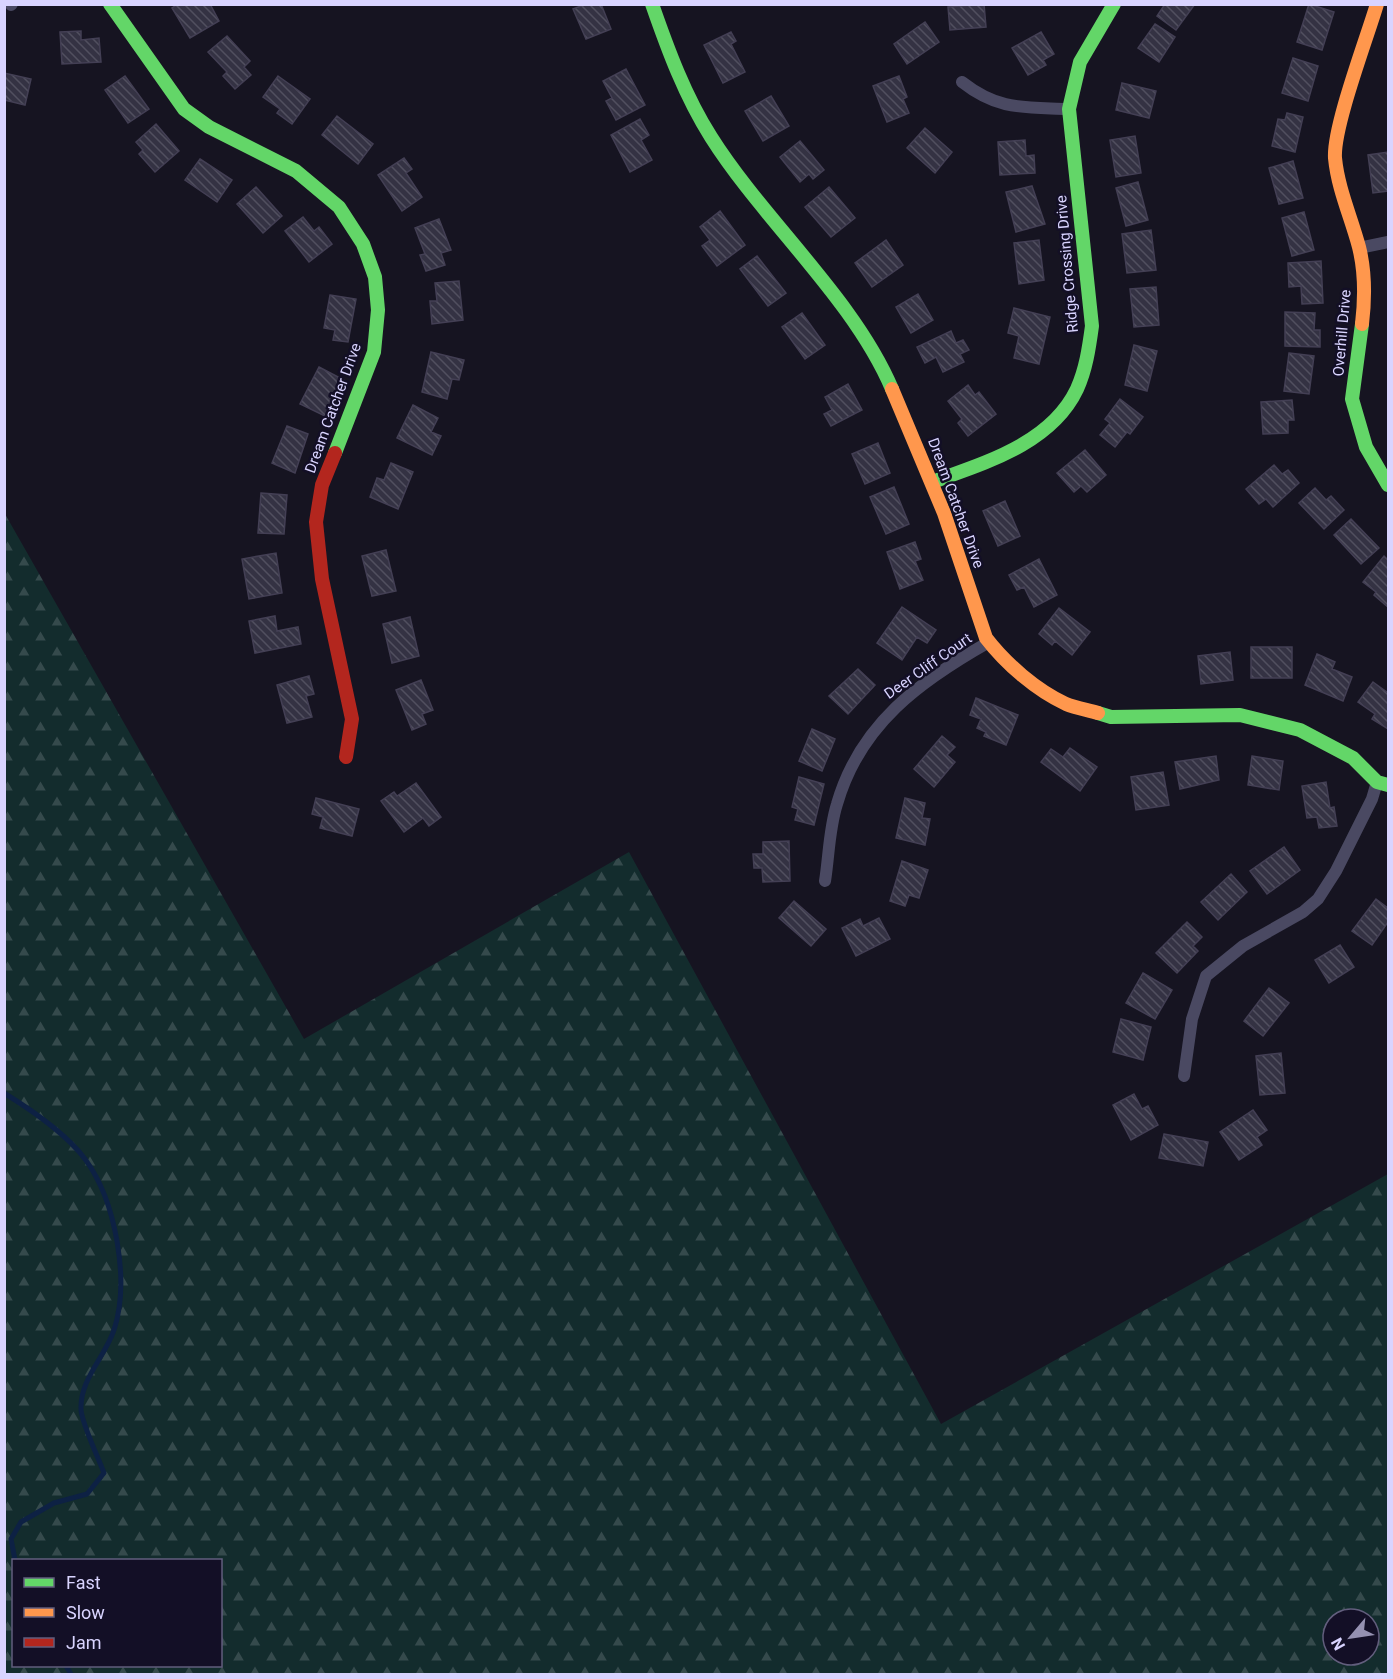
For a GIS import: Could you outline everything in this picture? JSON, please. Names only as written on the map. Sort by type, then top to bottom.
[{"type":"street","name":"Dream Catcher Drive","points":[[110,4],[183,109],[209,127],[296,171],[339,207],[363,244],[375,277],[378,310],[374,352],[322,485],[316,522],[322,579],[352,719],[346,757]]},
{"type":"street","name":"Dream Catcher Drive","points":[[652,4],[675,68],[711,137],[871,348],[897,397],[932,482],[989,642],[1021,675],[1066,704],[1111,717],[1239,715],[1300,730],[1353,758],[1383,783]]},
{"type":"street","name":"Ridge Crossing Drive","points":[[932,482],[1005,455],[1033,439],[1064,410],[1084,370],[1091,338],[1091,310],[1070,135],[1070,109],[1080,62],[1114,4]]},
{"type":"street","name":"Overhill Drive","points":[[1377,4],[1342,120],[1335,156],[1341,190],[1359,248],[1363,313],[1352,399],[1366,447],[1389,485]]},
{"type":"street","points":[[962,82],[981,97],[1000,105],[1070,109]]},
{"type":"street","points":[[1359,248],[1389,242]]},
{"type":"street","name":"Deer Cliff Court","points":[[825,881],[837,804],[862,746],[889,711],[964,656],[989,642]]},
{"type":"street","points":[[1184,1076],[1192,1019],[1206,976],[1243,946],[1303,912],[1318,899],[1336,871],[1372,799],[1383,783]]},
{"type":"green space","points":[[5,514],[304,1039],[629,852],[941,1424],[1388,1174],[1388,1674],[5,1674]]},
{"type":"building","points":[[178,4],[210,4],[219,21],[190,38],[172,8]]},
{"type":"building","points":[[586,4],[601,4],[611,29],[586,39],[573,9]]},
{"type":"building","points":[[984,4],[986,27],[950,30],[948,7]]},
{"type":"building","points":[[1165,4],[1195,4],[1176,30],[1157,16]]},
{"type":"building","points":[[1309,4],[1334,12],[1322,50],[1297,42]]},
{"type":"building","points":[[925,22],[939,42],[907,64],[894,44]]},
{"type":"building","points":[[1155,24],[1175,37],[1159,62],[1138,48]]},
{"type":"building","points":[[81,31],[81,40],[99,38],[101,62],[62,64],[60,32]]},
{"type":"building","points":[[731,32],[736,41],[731,44],[745,72],[723,83],[704,45]]},
{"type":"building","points":[[1041,32],[1054,54],[1043,60],[1046,65],[1028,75],[1012,48]]},
{"type":"building","points":[[227,36],[250,61],[244,67],[251,75],[235,89],[223,76],[227,72],[208,52]]},
{"type":"building","points":[[1293,58],[1318,66],[1308,101],[1282,93]]},
{"type":"building","points":[[626,69],[645,105],[616,120],[606,101],[612,98],[603,81]]},
{"type":"building","points":[[4,73],[31,79],[25,105],[4,100]]},
{"type":"building","points":[[125,76],[149,109],[128,123],[105,90]]},
{"type":"building","points":[[278,76],[310,99],[292,124],[277,113],[280,109],[263,97]]},
{"type":"building","points":[[899,76],[907,97],[903,99],[909,113],[887,122],[873,86]]},
{"type":"building","points":[[1122,83],[1156,91],[1149,118],[1116,110]]},
{"type":"building","points":[[771,96],[789,126],[763,141],[745,111]]},
{"type":"building","points":[[1287,113],[1303,117],[1295,152],[1272,146],[1278,119],[1285,120]]},
{"type":"building","points":[[337,116],[373,144],[358,164],[322,135]]},
{"type":"building","points":[[640,119],[649,135],[641,140],[652,160],[630,172],[611,135]]},
{"type":"building","points":[[156,124],[179,151],[155,172],[139,154],[143,150],[136,142]]},
{"type":"building","points":[[925,128],[952,152],[935,173],[907,148]]},
{"type":"building","points":[[1135,136],[1141,173],[1116,177],[1110,140]]},
{"type":"building","points":[[1025,140],[1026,156],[1034,155],[1035,173],[1000,175],[998,142]]},
{"type":"building","points":[[800,141],[824,170],[813,179],[809,174],[800,182],[780,157]]},
{"type":"building","points":[[1388,152],[1388,191],[1373,193],[1368,155]]},
{"type":"building","points":[[404,158],[412,169],[406,173],[422,197],[402,211],[378,175]]},
{"type":"building","points":[[200,159],[232,180],[217,202],[185,180]]},
{"type":"building","points":[[1293,161],[1303,198],[1279,204],[1269,168]]},
{"type":"building","points":[[1138,182],[1148,220],[1126,226],[1116,188]]},
{"type":"building","points":[[1032,186],[1045,224],[1016,232],[1006,192]]},
{"type":"building","points":[[256,187],[282,216],[263,233],[237,204]]},
{"type":"building","points":[[829,187],[855,218],[831,237],[805,207]]},
{"type":"building","points":[[720,211],[745,245],[717,266],[702,246],[710,240],[700,227]]},
{"type":"building","points":[[1304,212],[1314,250],[1292,256],[1282,218]]},
{"type":"building","points":[[303,217],[314,231],[319,227],[332,244],[309,262],[285,231]]},
{"type":"building","points":[[439,219],[451,250],[441,253],[445,265],[426,271],[420,255],[425,254],[415,228]]},
{"type":"building","points":[[1151,230],[1156,270],[1127,273],[1122,234]]},
{"type":"building","points":[[886,240],[903,265],[872,287],[855,263]]},
{"type":"building","points":[[1039,240],[1044,280],[1019,284],[1014,243]]},
{"type":"building","points":[[757,256],[786,293],[768,306],[740,269]]},
{"type":"building","points":[[1321,261],[1323,303],[1302,304],[1301,286],[1289,287],[1288,263]]},
{"type":"building","points":[[459,281],[463,320],[432,324],[430,301],[437,301],[435,283]]},
{"type":"building","points":[[1156,287],[1159,325],[1134,327],[1130,289]]},
{"type":"building","points":[[918,294],[933,320],[911,333],[896,307]]},
{"type":"building","points":[[330,295],[356,299],[348,342],[333,340],[335,330],[324,328]]},
{"type":"building","points":[[1014,308],[1050,317],[1039,364],[1014,358],[1019,336],[1008,333]]},
{"type":"building","points":[[1285,312],[1315,313],[1314,330],[1320,330],[1320,347],[1285,346]]},
{"type":"building","points":[[802,313],[825,345],[805,359],[782,327]]},
{"type":"building","points":[[951,331],[956,343],[963,340],[969,350],[960,354],[964,362],[943,372],[936,357],[925,363],[917,347]]},
{"type":"building","points":[[1134,345],[1157,351],[1147,391],[1125,385]]},
{"type":"building","points":[[431,352],[464,360],[459,380],[452,379],[447,399],[422,392]]},
{"type":"building","points":[[1289,353],[1314,356],[1309,394],[1284,391]]},
{"type":"building","points":[[319,367],[344,380],[325,416],[300,404]]},
{"type":"building","points":[[848,384],[862,410],[831,426],[824,414],[832,410],[825,397]]},
{"type":"building","points":[[968,385],[975,395],[979,392],[996,414],[968,436],[958,423],[962,419],[948,401]]},
{"type":"building","points":[[1120,399],[1143,417],[1130,434],[1127,432],[1115,447],[1100,435],[1110,423],[1105,419]]},
{"type":"building","points":[[1292,400],[1294,420],[1288,420],[1288,433],[1263,434],[1261,402]]},
{"type":"building","points":[[413,405],[438,418],[431,432],[441,436],[432,455],[397,438]]},
{"type":"building","points":[[287,426],[308,434],[295,473],[272,463]]},
{"type":"building","points":[[878,443],[890,473],[865,484],[852,454]]},
{"type":"building","points":[[1085,450],[1106,475],[1087,492],[1081,486],[1074,492],[1057,473]]},
{"type":"building","points":[[391,463],[413,472],[398,509],[370,497],[377,478],[384,480]]},
{"type":"building","points":[[1274,465],[1282,474],[1288,470],[1299,483],[1273,507],[1266,499],[1259,504],[1246,489]]},
{"type":"building","points":[[894,487],[909,524],[886,534],[870,497]]},
{"type":"building","points":[[1315,488],[1326,500],[1331,496],[1344,510],[1324,529],[1299,503]]},
{"type":"building","points":[[261,493],[287,495],[284,534],[258,533]]},
{"type":"building","points":[[1005,501],[1020,536],[998,546],[983,511]]},
{"type":"building","points":[[1351,519],[1379,548],[1361,564],[1334,535]]},
{"type":"building","points":[[915,542],[921,559],[915,561],[923,580],[900,589],[887,552]]},
{"type":"building","points":[[386,550],[396,591],[372,596],[362,556]]},
{"type":"building","points":[[276,553],[282,593],[249,599],[242,559]]},
{"type":"building","points":[[1384,556],[1388,560],[1388,607],[1374,595],[1376,592],[1363,582]]},
{"type":"building","points":[[1039,559],[1057,595],[1034,607],[1024,587],[1017,590],[1009,575]]},
{"type":"building","points":[[902,607],[936,630],[927,643],[917,637],[902,660],[877,643]]},
{"type":"building","points":[[1059,608],[1090,632],[1072,655],[1055,641],[1052,645],[1039,634]]},
{"type":"building","points":[[275,616],[277,631],[298,627],[301,644],[255,653],[249,621]]},
{"type":"building","points":[[410,617],[419,656],[392,663],[383,624]]},
{"type":"building","points":[[1251,647],[1292,647],[1292,678],[1251,678]]},
{"type":"building","points":[[1230,652],[1233,680],[1201,684],[1198,656]]},
{"type":"building","points":[[1317,654],[1335,662],[1332,669],[1352,677],[1343,701],[1305,685]]},
{"type":"building","points":[[858,669],[875,685],[848,714],[829,696]]},
{"type":"building","points":[[309,676],[314,694],[306,696],[312,717],[287,723],[277,685]]},
{"type":"building","points":[[421,680],[433,710],[422,714],[426,724],[412,730],[396,690]]},
{"type":"building","points":[[1373,682],[1388,693],[1388,729],[1372,719],[1375,714],[1358,702]]},
{"type":"building","points":[[976,698],[1018,715],[1006,745],[984,736],[986,732],[977,728],[981,719],[970,715]]},
{"type":"building","points":[[812,729],[835,739],[822,771],[799,761]]},
{"type":"building","points":[[942,736],[955,747],[947,755],[955,762],[934,787],[914,769]]},
{"type":"building","points":[[1070,748],[1097,767],[1080,791],[1041,762],[1051,749],[1063,757]]},
{"type":"building","points":[[1216,756],[1219,780],[1180,789],[1175,762]]},
{"type":"building","points":[[1252,756],[1283,761],[1279,790],[1248,785]]},
{"type":"building","points":[[1163,772],[1169,805],[1136,810],[1131,777]]},
{"type":"building","points":[[799,777],[824,784],[814,825],[795,820],[798,809],[792,807]]},
{"type":"building","points":[[1326,782],[1330,808],[1334,807],[1337,826],[1319,828],[1317,817],[1307,818],[1302,786]]},
{"type":"building","points":[[416,783],[441,817],[429,826],[423,818],[404,832],[381,801],[394,792],[397,796]]},
{"type":"building","points":[[316,798],[359,809],[352,836],[320,828],[323,817],[312,814]]},
{"type":"building","points":[[905,798],[925,803],[922,818],[930,819],[925,845],[896,838]]},
{"type":"building","points":[[789,841],[790,881],[763,882],[762,868],[754,868],[753,854],[763,854],[763,842]]},
{"type":"building","points":[[1284,847],[1300,870],[1267,894],[1250,871]]},
{"type":"building","points":[[902,861],[928,870],[919,898],[909,895],[905,906],[890,901]]},
{"type":"building","points":[[1231,874],[1247,892],[1218,920],[1201,902]]},
{"type":"building","points":[[1376,899],[1388,908],[1388,922],[1372,945],[1352,931]]},
{"type":"building","points":[[794,901],[826,929],[811,946],[779,918]]},
{"type":"building","points":[[879,918],[890,939],[856,956],[842,928],[860,919],[863,926]]},
{"type":"building","points":[[1187,922],[1202,937],[1193,946],[1198,951],[1177,973],[1156,953]]},
{"type":"building","points":[[1340,945],[1354,967],[1329,983],[1315,960]]},
{"type":"building","points":[[1143,973],[1172,990],[1155,1019],[1126,1003]]},
{"type":"building","points":[[1269,988],[1289,1003],[1263,1036],[1244,1021]]},
{"type":"building","points":[[1121,1019],[1151,1027],[1143,1060],[1113,1052]]},
{"type":"building","points":[[1281,1053],[1285,1093],[1260,1095],[1256,1056]]},
{"type":"building","points":[[1134,1094],[1142,1109],[1148,1106],[1158,1125],[1131,1140],[1113,1105]]},
{"type":"building","points":[[1253,1110],[1267,1130],[1257,1137],[1262,1145],[1239,1160],[1220,1132]]},
{"type":"building","points":[[1164,1134],[1208,1142],[1203,1166],[1159,1158]]},
{"type":"waterway","points":[[4,1093],[68,1141],[85,1159],[96,1176],[112,1219],[120,1265],[121,1289],[114,1330],[84,1388],[82,1398],[81,1409],[84,1423],[104,1473],[87,1494],[54,1503],[21,1522],[11,1539],[15,1559]]},
{"type":"waterway","points":[[67,1667],[71,1674]]},
{"type":"traffic: fast","points":[[110,4],[184,109],[209,127],[296,171],[339,207],[363,244],[375,277],[378,310],[374,352],[335,453]]},
{"type":"traffic: fast","points":[[652,4],[685,89],[711,137],[732,168],[855,323],[892,389]]},
{"type":"traffic: fast","points":[[932,482],[994,459],[1033,438],[1051,424],[1077,389],[1087,358],[1092,326],[1069,109],[1080,62],[1114,4]]},
{"type":"traffic: fast","points":[[1362,324],[1352,399],[1366,447],[1388,485]]},
{"type":"traffic: fast","points":[[1098,713],[1111,717],[1240,715],[1300,730],[1353,758],[1377,782],[1388,785]]},
{"type":"traffic: slow","points":[[1362,324],[1364,285],[1361,256],[1342,192],[1335,158],[1339,126],[1377,4]]},
{"type":"traffic: slow","points":[[892,389],[944,513],[986,638],[1012,667],[1033,684],[1066,704],[1098,713]]},
{"type":"traffic: jam","points":[[335,453],[322,485],[316,522],[322,579],[352,719],[346,757]]}]
